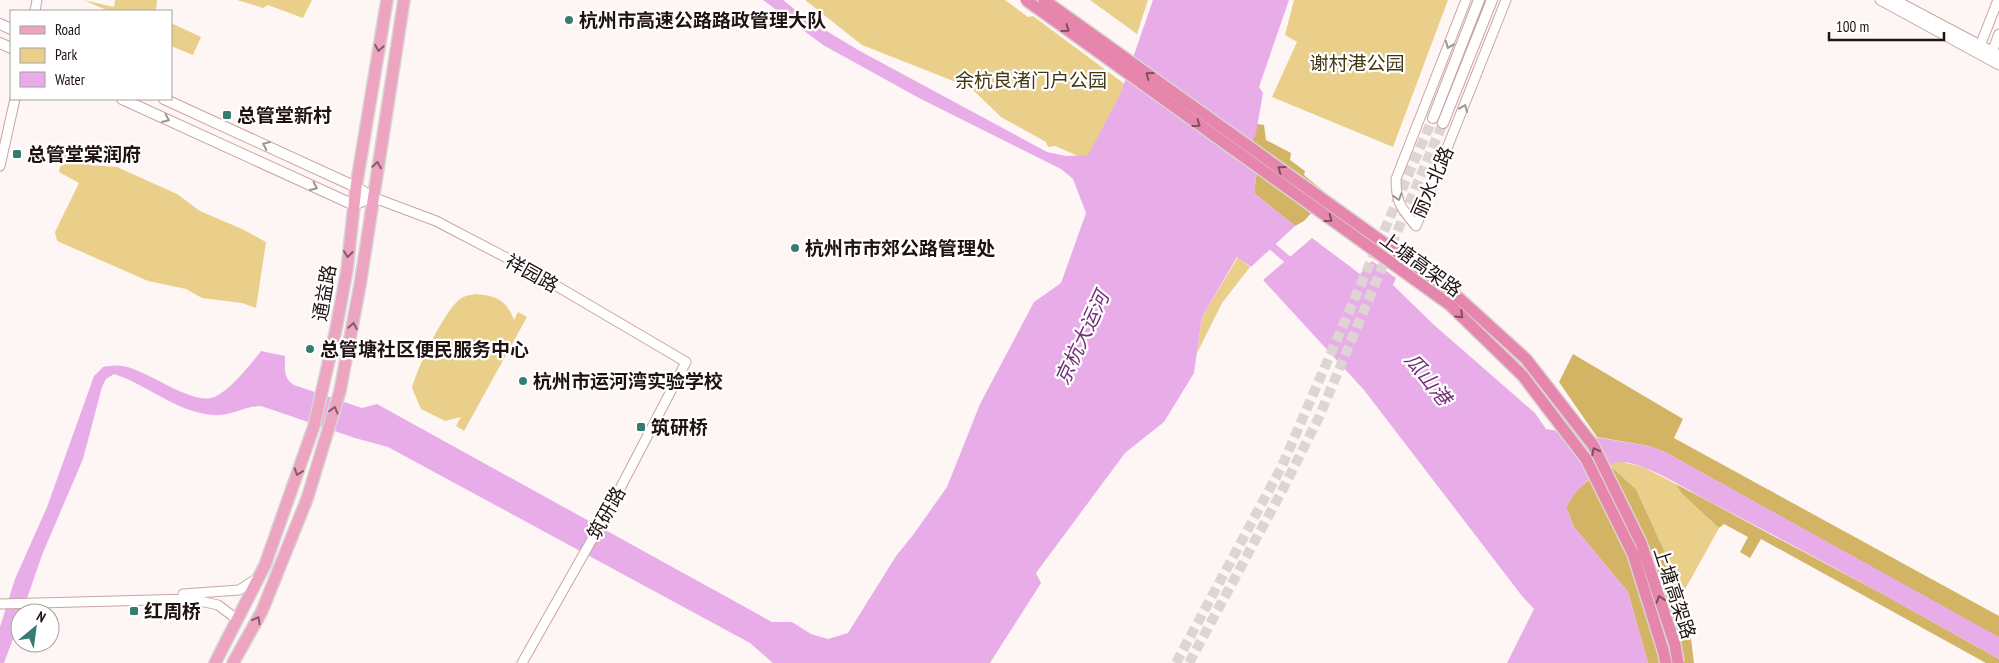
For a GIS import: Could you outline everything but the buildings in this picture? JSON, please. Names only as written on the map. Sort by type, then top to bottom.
[{"type":"highway","name":"上塘高架路","points":[[1026,0],[1450,305],[1523,376],[1586,459],[1633,554],[1666,663]]},
{"type":"highway","name":"上塘高架路","points":[[1044,0],[1450,290],[1526,359],[1593,445],[1641,543],[1678,663]]},
{"type":"main road","name":"通益路","points":[[215,663],[260,575],[314,426],[324,389],[346,270],[356,187],[387,0]]},
{"type":"main road","name":"通益路","points":[[233,663],[262,611],[308,499],[340,391],[360,285],[372,197],[404,0]]},
{"type":"main road","name":"丽水北路","points":[[1433,118],[1479,0]]},
{"type":"main road","name":"丽水北路","points":[[1443,123],[1492,0]]},
{"type":"main road","points":[[124,100],[354,205],[372,197]]},
{"type":"main road","name":"祥园路","points":[[166,100],[356,187],[372,197]]},
{"type":"street","name":"丽水北路","points":[[1466,0],[1396,179],[1396,197],[1416,226],[1506,0]]},
{"type":"street","points":[[1880,0],[1999,66]]},
{"type":"street","points":[[1894,0],[1996,54]]},
{"type":"street","points":[[1980,46],[1998,0]]},
{"type":"street","points":[[1996,54],[1999,34]]},
{"type":"street","points":[[1983,57],[1996,54]]},
{"type":"street","points":[[0,166],[15,100]]},
{"type":"street","name":"祥园路","points":[[372,197],[436,221],[526,268],[686,362]]},
{"type":"street","name":"筑研路","points":[[522,663],[612,504],[686,362]]},
{"type":"street","points":[[169,599],[177,594],[239,590],[260,575]]},
{"type":"street","points":[[0,604],[192,599],[218,605],[238,620]]},
{"type":"green space","points":[[83,0],[114,7],[115,0],[157,0],[156,10],[107,10]]},
{"type":"green space","points":[[237,0],[312,0],[303,18],[268,5],[263,8]]},
{"type":"green space","name":"余杭良渚门户公园","points":[[805,0],[1005,0],[1028,17],[1033,16],[1130,88],[1105,163],[1078,156],[1055,146],[1048,147],[1046,142],[1001,117],[971,88],[862,45]]},
{"type":"green space","points":[[1090,0],[1148,0],[1137,34]]},
{"type":"green space","name":"谢村港公园","points":[[1294,0],[1448,0],[1393,147],[1272,97],[1297,42],[1285,35]]},
{"type":"green space","points":[[172,23],[201,37],[193,55],[172,46]]},
{"type":"green space","points":[[63,154],[90,165],[117,167],[177,194],[200,211],[242,229],[266,242],[256,308],[242,303],[202,298],[186,289],[148,281],[57,241],[55,232],[79,183],[59,172]]},
{"type":"green space","points":[[1238,257],[1250,267],[1222,303],[1197,353],[1202,317]]},
{"type":"green space","points":[[475,294],[489,296],[504,303],[514,320],[518,312],[527,317],[464,431],[456,426],[461,417],[445,421],[421,409],[412,388],[425,354],[446,315],[460,299]]},
{"type":"green space","points":[[1613,462],[1643,467],[1676,484],[1681,493],[1719,528],[1683,593],[1636,489],[1609,465]]},
{"type":"shaded area","points":[[1257,124],[1264,125],[1266,140],[1291,153],[1290,160],[1305,171],[1304,175],[1328,195],[1304,221],[1295,226],[1254,193],[1258,162],[1247,154]]},
{"type":"shaded area","points":[[1573,354],[1683,419],[1674,438],[1999,616],[1999,638],[1665,452],[1649,446],[1597,437],[1559,382]]},
{"type":"shaded area","points":[[1609,465],[1636,489],[1686,599],[1694,663],[1648,663],[1628,592],[1574,527],[1566,507],[1580,488]]},
{"type":"shaded area","points":[[1676,484],[1890,598],[1999,659],[1999,663],[1986,663],[1761,539],[1750,558],[1740,552],[1748,537],[1724,524],[1719,528],[1681,493]]},
{"type":"water","name":"京杭大运河","points":[[763,0],[783,0],[807,19],[858,50],[1047,152],[1066,156],[1088,155],[1120,95],[1153,0],[1289,0],[1259,87],[1263,93],[1256,133],[1247,154],[1258,162],[1254,193],[1295,226],[1251,267],[1237,257],[1202,317],[1194,373],[1164,422],[1125,453],[1036,573],[1041,583],[990,663],[773,663],[750,643],[388,447],[355,438],[261,406],[219,415],[200,413],[174,404],[114,374],[106,379],[102,387],[83,459],[42,555],[25,603],[10,603],[10,647],[4,663],[0,663],[0,627],[15,579],[47,507],[94,376],[103,367],[126,366],[188,394],[196,397],[211,398],[217,396],[231,385],[261,351],[285,356],[286,376],[294,385],[362,408],[377,404],[772,622],[792,622],[811,634],[828,639],[848,633],[896,556],[947,487],[980,404],[1034,302],[1061,283],[1086,213],[1073,179],[1061,169],[919,98],[823,45]]},
{"type":"water","points":[[1312,238],[1360,274],[1372,261],[1396,278],[1393,285],[1433,324],[1535,413],[1546,429],[1649,446],[1665,452],[1999,637],[1999,659],[1858,580],[1670,480],[1646,468],[1623,462],[1615,463],[1598,471],[1582,485],[1566,507],[1574,527],[1628,592],[1648,663],[1507,663],[1534,609],[1522,596],[1364,390],[1263,280]]},
{"type":"waterway","name":"瓜山港","points":[[1266,241],[1295,266]]},
{"type":"tunnel","points":[[1176,663],[1282,466],[1433,118]]},
{"type":"tunnel","points":[[1189,663],[1283,489],[1319,417],[1443,123]]},
{"type":"place","name":"杭州市高速公路路政管理大队","points":[[569,20]]},
{"type":"place","name":"总管堂新村","points":[[227,115]]},
{"type":"place","name":"总管堂棠润府","points":[[17,154]]},
{"type":"place","name":"杭州市市郊公路管理处","points":[[795,248]]},
{"type":"place","name":"总管塘社区便民服务中心","points":[[310,349]]},
{"type":"place","name":"杭州市运河湾实验学校","points":[[523,381]]},
{"type":"place","name":"筑研桥","points":[[641,427]]},
{"type":"place","name":"红周桥","points":[[134,611]]}]
